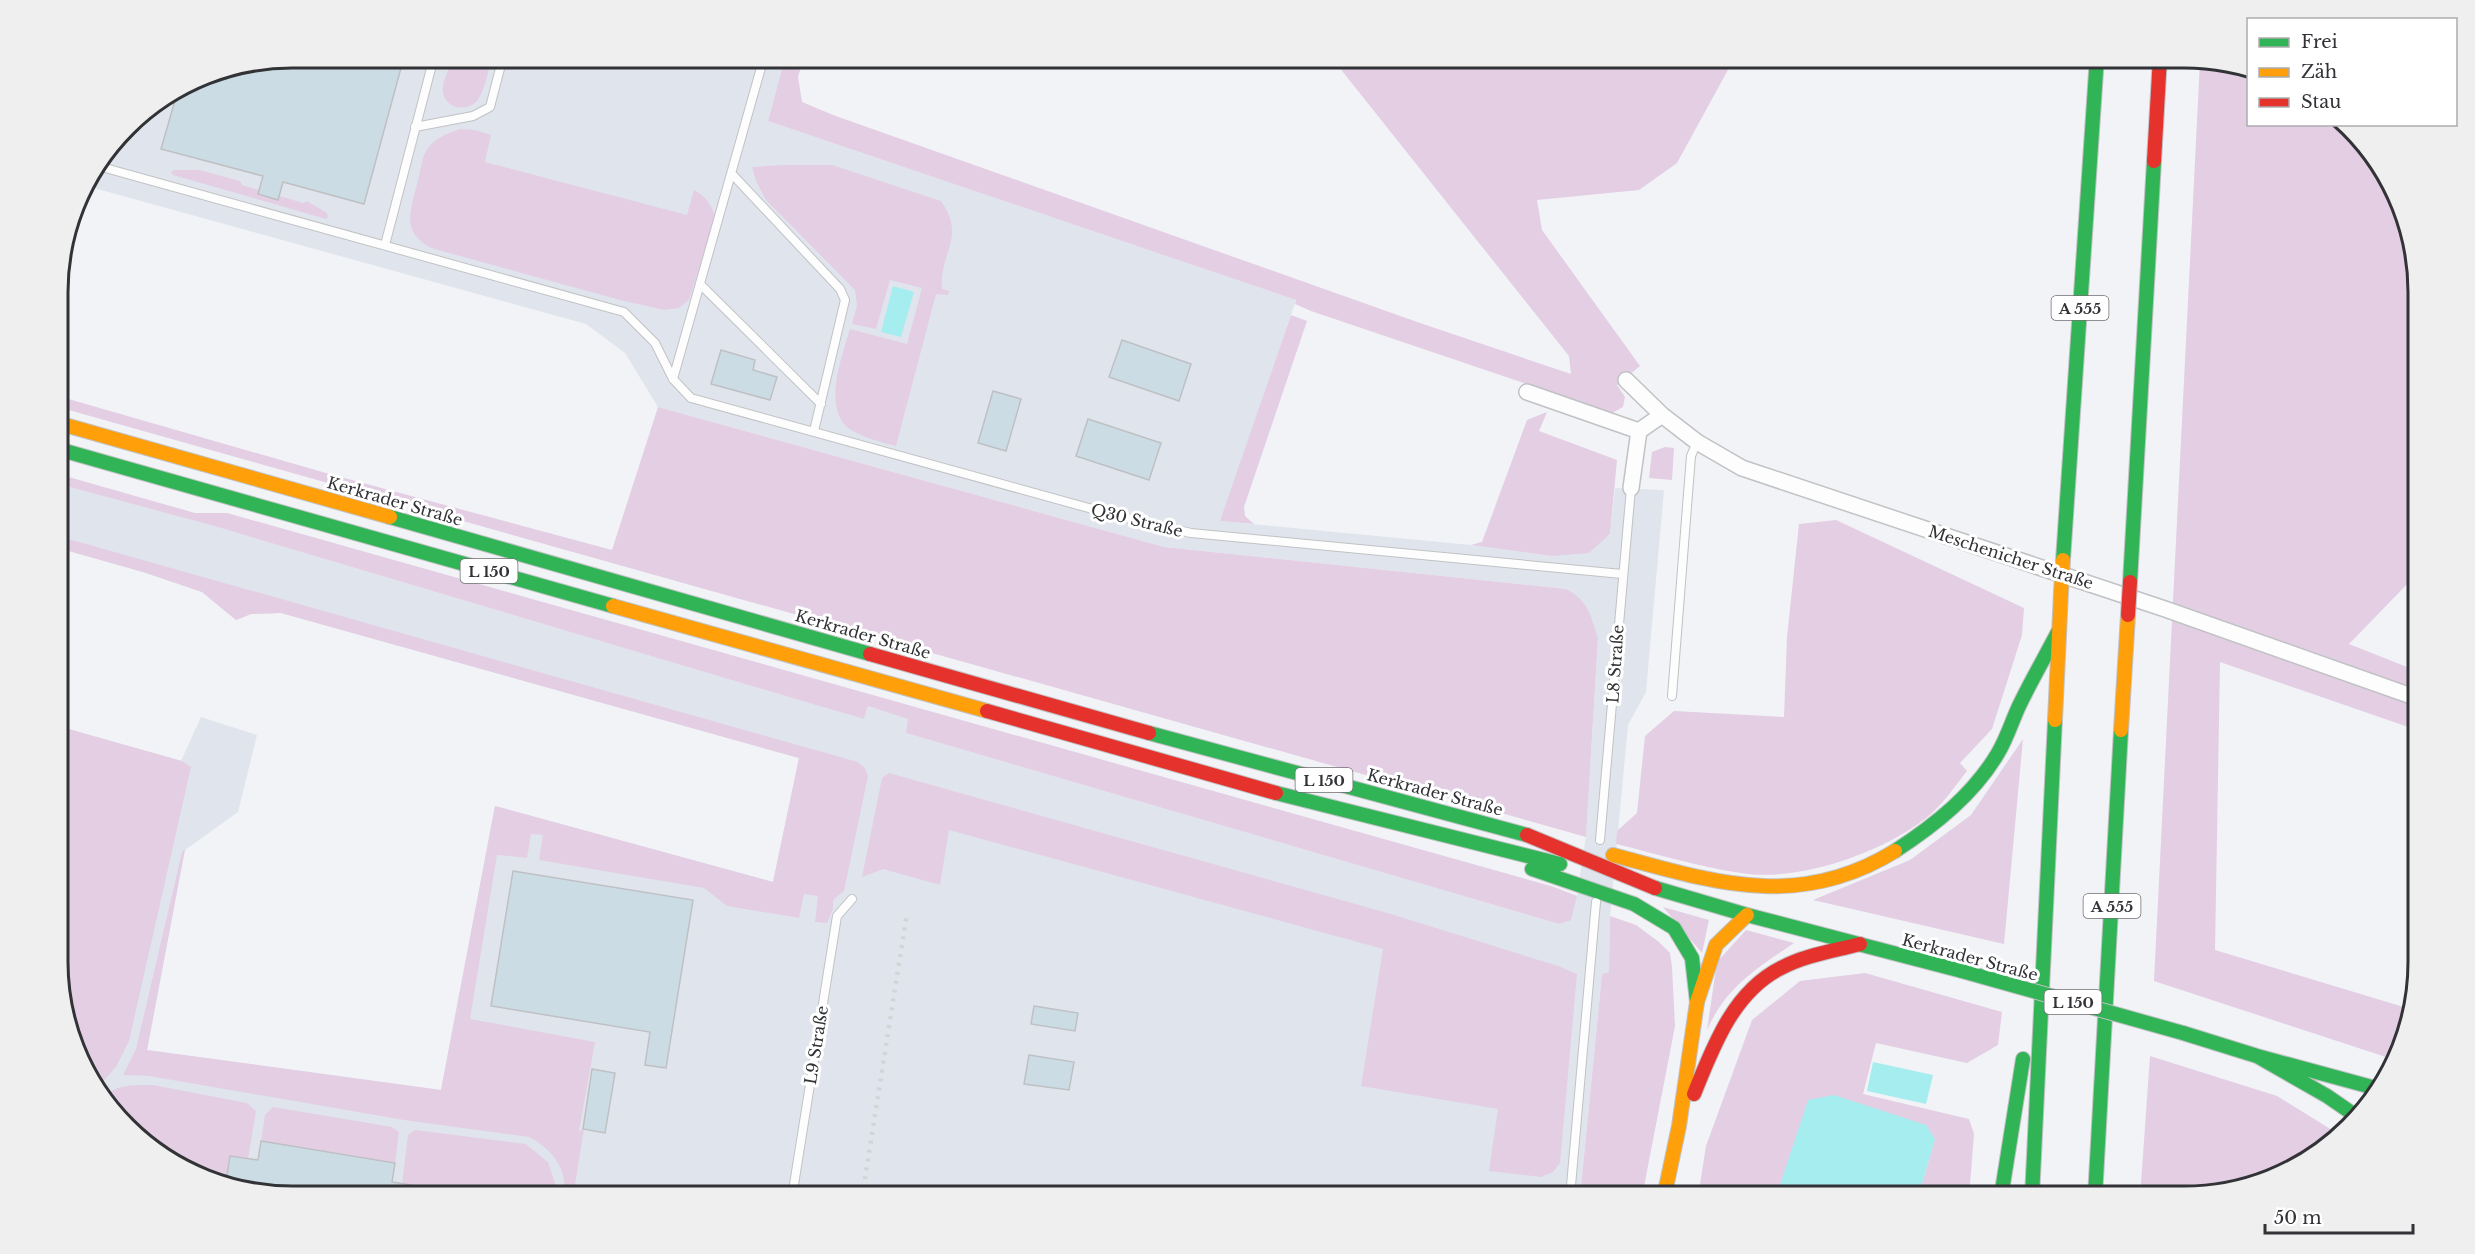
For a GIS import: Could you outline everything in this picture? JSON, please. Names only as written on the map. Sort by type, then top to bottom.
[{"type":"main road","name":"A 555","points":[[2033,1186],[2058,632],[2096,68]]},
{"type":"main road","name":"A 555","points":[[2096,1186],[2159,68]]},
{"type":"main road","name":"Kerkrader Straße","points":[[68,426],[1127,727],[1521,832],[1655,888]]},
{"type":"main road","name":"Kerkrader Straße","points":[[68,452],[1294,798],[1655,888],[1747,915],[1962,971],[2370,1087]]},
{"type":"main road","points":[[1521,832],[1733,885],[1786,886],[1853,871],[1886,857],[1917,837],[1958,802],[1977,781],[1996,756],[2058,632]]},
{"type":"main road","points":[[1294,798],[1536,871],[1634,904],[1674,928],[1692,958],[1697,1002]]},
{"type":"main road","points":[[1666,1186],[1679,1126],[1697,1002],[1716,945],[1747,915]]},
{"type":"main road","points":[[2003,1186],[2045,918]]},
{"type":"main road","points":[[1679,1126],[1723,1028],[1749,991],[1780,968],[1860,944]]},
{"type":"main road","points":[[2257,1056],[2350,1112]]},
{"type":"street","name":"Meschenicher Straße","points":[[1626,380],[1662,415],[1697,442],[1742,468],[2165,609],[2408,695]]},
{"type":"street","points":[[1527,392],[1639,431]]},
{"type":"street","points":[[1631,488],[1639,431],[1662,415]]},
{"type":"lane","points":[[385,245],[431,68]]},
{"type":"lane","points":[[415,128],[473,116],[490,107],[501,68]]},
{"type":"lane","points":[[673,379],[761,68]]},
{"type":"lane","points":[[104,168],[624,312],[655,343],[673,379]]},
{"type":"lane","points":[[732,174],[840,289],[845,300],[814,431]]},
{"type":"lane","points":[[701,285],[821,404]]},
{"type":"lane","name":"Q30 Straße","points":[[673,379],[691,398],[1114,515],[1191,533],[1622,574]]},
{"type":"lane","points":[[1672,696],[1691,456],[1697,442]]},
{"type":"lane","name":"L8 Straße","points":[[1600,840],[1631,488]]},
{"type":"lane","name":"L9 Straße","points":[[794,1186],[837,916],[852,899]]},
{"type":"lane","points":[[1571,1186],[1596,902]]},
{"type":"shaded area","points":[[450,68],[489,68],[481,94],[471,106],[454,106],[445,99],[443,89]]},
{"type":"shaded area","points":[[782,68],[768,121],[1296,300],[1221,521],[1471,545],[1552,556],[1610,535],[1615,488],[1664,490],[1646,692],[1628,725],[1610,916],[1609,972],[1602,974],[1581,1186],[277,1186],[262,1185],[219,1175],[179,1157],[144,1131],[123,1110],[97,1075],[79,1035],[69,992],[68,729],[181,761],[201,717],[257,735],[238,812],[185,850],[147,1050],[441,1090],[495,806],[773,882],[799,758],[281,613],[251,614],[236,620],[202,592],[68,551],[68,487],[214,526],[864,719],[868,706],[909,719],[906,733],[1559,924],[1577,896],[1586,836],[1598,639],[1566,589],[1164,547],[658,407],[625,353],[586,324],[93,188],[105,167],[123,144],[167,105],[219,79],[262,69]]},
{"type":"shaded area","points":[[782,68],[801,68],[798,77],[802,102],[833,115],[1420,323],[1571,374],[1569,356],[1340,68],[1729,68],[1677,163],[1639,190],[1537,200],[1542,230],[1640,366],[1617,385],[1625,397],[1623,407],[1612,413],[1311,311],[1295,304],[1296,300],[768,121]]},
{"type":"shaded area","points":[[2200,68],[2247,76],[2247,126],[2334,126],[2342,133],[2378,179],[2396,219],[2406,262],[2408,291],[2408,583],[2349,644],[2408,667],[2408,727],[2220,662],[2215,950],[2403,1007],[2396,1035],[2386,1057],[2154,981]]},
{"type":"shaded area","points":[[459,129],[475,130],[491,135],[485,162],[687,215],[694,190],[702,195],[710,204],[715,217],[689,300],[679,308],[664,310],[431,248],[421,242],[412,228],[410,212],[424,157],[428,148],[435,141]]},
{"type":"shaded area","points":[[832,165],[941,201],[948,214],[952,225],[952,235],[944,265],[942,289],[949,291],[948,295],[936,294],[896,446],[861,435],[851,430],[842,421],[835,397],[836,382],[850,329],[907,344],[922,288],[890,280],[876,329],[852,324],[857,305],[855,290],[766,200],[756,181],[752,167]]},
{"type":"shaded area","points":[[199,170],[240,181],[242,185],[303,203],[307,201],[327,213],[328,217],[326,219],[173,175],[171,172]]},
{"type":"shaded area","points":[[1291,315],[1307,321],[1244,507],[1245,516],[1254,524],[1220,521]]},
{"type":"shaded area","points":[[68,399],[326,473],[612,550],[658,407],[1164,547],[1566,589],[1580,598],[1584,604],[1598,638],[1586,837],[68,410]]},
{"type":"shaded area","points":[[1547,412],[1539,431],[1617,460],[1610,534],[1589,553],[1552,556],[1471,545],[1482,542],[1527,420]]},
{"type":"shaded area","points":[[1665,447],[1674,448],[1672,480],[1649,478],[1652,452]]},
{"type":"shaded area","points":[[68,477],[195,513],[227,513],[1554,887],[1577,896],[1571,920],[1559,924],[906,733],[908,719],[868,706],[864,719],[214,526],[68,487]]},
{"type":"shaded area","points":[[1836,520],[2024,608],[2022,635],[1992,729],[1960,763],[1967,771],[1937,808],[1914,827],[1868,851],[1815,868],[1764,875],[1741,873],[1694,864],[1616,844],[1617,831],[1637,813],[1645,736],[1674,711],[1784,717],[1787,637],[1799,524]]},
{"type":"shaded area","points":[[68,539],[858,762],[865,768],[868,776],[844,891],[833,900],[833,909],[827,923],[815,922],[818,896],[804,894],[799,918],[727,906],[704,888],[539,860],[543,835],[531,834],[527,858],[497,855],[470,1019],[595,1042],[579,1131],[584,1129],[575,1186],[565,1186],[557,1161],[545,1148],[529,1137],[404,1120],[149,1076],[123,1075],[136,1049],[182,852],[185,849],[147,1050],[441,1090],[495,806],[773,882],[799,758],[281,613],[251,614],[236,620],[202,592],[68,551]]},
{"type":"shaded area","points":[[68,729],[182,761],[191,767],[129,1041],[116,1067],[102,1082],[79,1035],[69,992]]},
{"type":"shaded area","points":[[2023,739],[2004,944],[1813,900],[1910,860],[1971,815]]},
{"type":"shaded area","points":[[889,773],[1391,914],[1577,974],[1560,1163],[1553,1172],[1541,1177],[1489,1171],[1498,1109],[1361,1086],[1383,949],[949,830],[940,885],[883,869],[862,877],[882,778]]},
{"type":"shaded area","points":[[1663,907],[1709,920],[1702,953]]},
{"type":"shaded area","points":[[1610,916],[1636,925],[1670,953],[1675,1026],[1644,1186],[1581,1186],[1602,974],[1609,972]]},
{"type":"shaded area","points":[[1746,930],[1794,943],[1743,980],[1733,990],[1723,1002],[1707,1030],[1717,962]]},
{"type":"shaded area","points":[[1865,973],[2002,1012],[1998,1045],[1967,1063],[1876,1043],[1863,1094],[1969,1119],[1974,1134],[1970,1186],[1921,1186],[1935,1139],[1790,1186],[1700,1186],[1706,1146],[1752,1020],[1800,981]]},
{"type":"shaded area","points":[[2150,1056],[2277,1096],[2332,1130],[2296,1157],[2256,1175],[2213,1185],[2141,1186]]},
{"type":"shaded area","points":[[132,1085],[153,1085],[247,1103],[256,1111],[248,1159],[230,1156],[227,1177],[179,1157],[133,1121],[109,1092]]},
{"type":"shaded area","points":[[273,1107],[392,1127],[399,1132],[395,1163],[261,1141],[265,1115]]},
{"type":"shaded area","points":[[415,1130],[526,1144],[548,1162],[556,1186],[404,1186],[402,1184],[408,1135]]},
{"type":"water","points":[[893,286],[914,292],[901,337],[881,332]]},
{"type":"water","points":[[1873,1062],[1933,1075],[1926,1104],[1867,1091]]},
{"type":"water","points":[[1834,1095],[1926,1125],[1935,1139],[1921,1186],[1780,1186],[1808,1100]]},
{"type":"building","points":[[277,68],[401,68],[364,204],[283,182],[278,200],[258,194],[263,176],[161,149],[175,99],[219,79],[262,69]]},
{"type":"building","points":[[1122,340],[1191,364],[1179,401],[1109,377]]},
{"type":"building","points":[[721,350],[755,360],[753,370],[777,377],[770,400],[711,384]]},
{"type":"building","points":[[993,391],[1021,399],[1006,451],[978,443]]},
{"type":"building","points":[[1088,419],[1161,443],[1149,480],[1076,456]]},
{"type":"building","points":[[513,871],[693,900],[666,1068],[645,1065],[650,1032],[491,1006]]},
{"type":"building","points":[[1034,1006],[1078,1013],[1075,1031],[1031,1024]]},
{"type":"building","points":[[1029,1055],[1074,1062],[1069,1090],[1024,1084]]},
{"type":"building","points":[[592,1069],[615,1073],[605,1133],[583,1129]]},
{"type":"building","points":[[261,1141],[395,1163],[392,1182],[417,1186],[277,1186],[227,1177],[230,1156],[258,1160]]},
{"type":"railway","points":[[864,1186],[907,913]]},
{"type":"traffic: fast","points":[[2063,560],[2096,68]]},
{"type":"traffic: fast","points":[[2130,582],[2154,161]]},
{"type":"traffic: fast","points":[[68,452],[613,606]]},
{"type":"traffic: fast","points":[[390,517],[870,654]]},
{"type":"traffic: fast","points":[[1895,851],[1952,808],[1988,768],[2001,747],[2058,632]]},
{"type":"traffic: fast","points":[[2033,1186],[2055,720]]},
{"type":"traffic: fast","points":[[2096,1186],[2121,730]]},
{"type":"traffic: fast","points":[[1149,733],[1527,835]]},
{"type":"traffic: fast","points":[[1276,793],[1560,864]]},
{"type":"traffic: fast","points":[[1532,869],[1634,904],[1674,928],[1692,958],[1697,1002]]},
{"type":"traffic: fast","points":[[1655,888],[1747,915],[1962,971]]},
{"type":"traffic: fast","points":[[1962,971],[2183,1033]]},
{"type":"traffic: fast","points":[[2183,1033],[2370,1087]]},
{"type":"traffic: fast","points":[[2257,1056],[2350,1112]]},
{"type":"traffic: fast","points":[[2003,1186],[2023,1059]]},
{"type":"traffic: slow","points":[[68,426],[390,517]]},
{"type":"traffic: slow","points":[[2061,592],[2063,560]]},
{"type":"traffic: slow","points":[[2055,720],[2061,592]]},
{"type":"traffic: slow","points":[[613,606],[987,711]]},
{"type":"traffic: slow","points":[[2121,730],[2128,615]]},
{"type":"traffic: slow","points":[[1613,855],[1721,881],[1755,886],[1790,886],[1824,881],[1859,870],[1895,851]]},
{"type":"traffic: slow","points":[[1666,1186],[1679,1126],[1697,1002],[1716,945],[1747,915]]},
{"type":"traffic: jam","points":[[2154,161],[2159,68]]},
{"type":"traffic: jam","points":[[2128,615],[2130,582]]},
{"type":"traffic: jam","points":[[870,654],[1149,733]]},
{"type":"traffic: jam","points":[[987,711],[1276,793]]},
{"type":"traffic: jam","points":[[1527,835],[1655,888]]},
{"type":"traffic: jam","points":[[1694,1094],[1727,1022],[1737,1006],[1764,978],[1790,964],[1860,944]]}]
